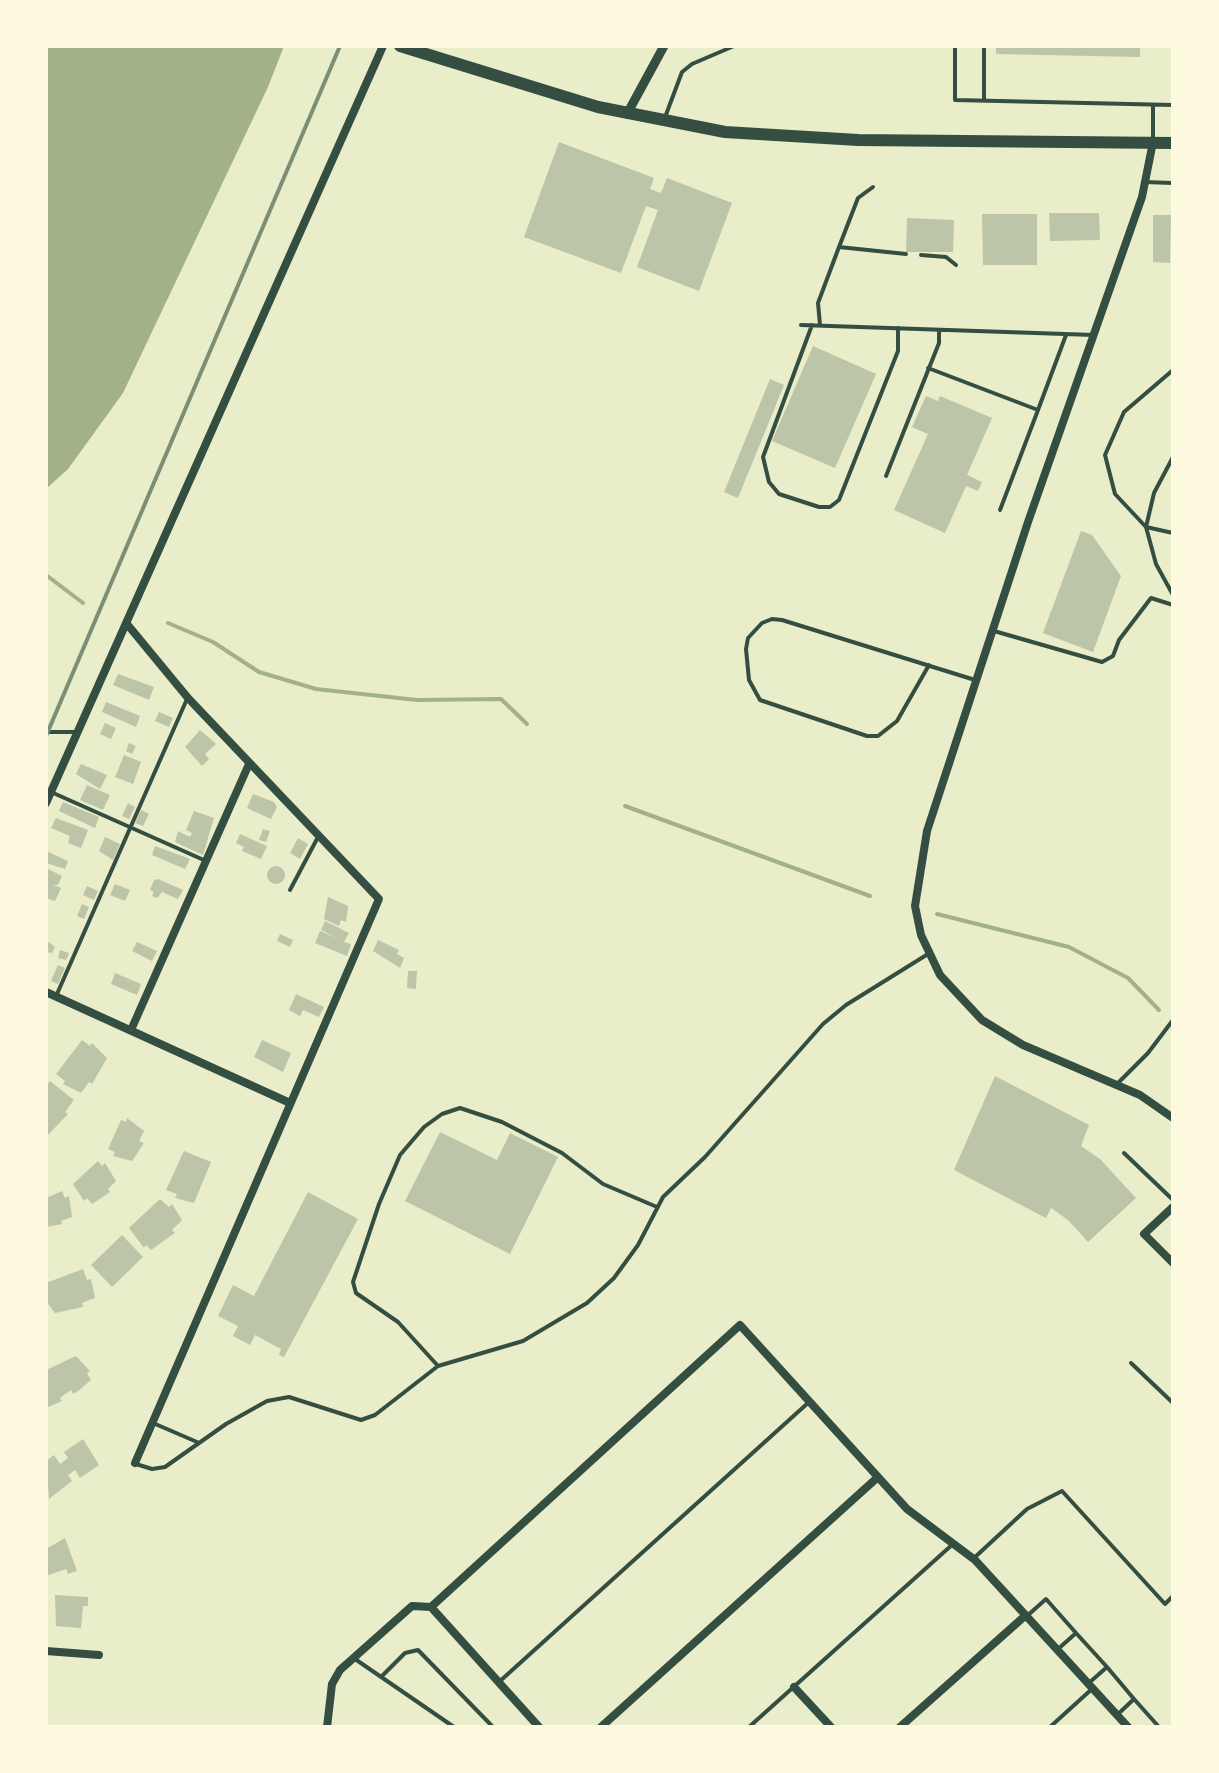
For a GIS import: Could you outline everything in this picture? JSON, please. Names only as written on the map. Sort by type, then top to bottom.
[{"type":"main road","points":[[400,46],[627,114],[725,132],[858,140],[1173,143]]},
{"type":"street","points":[[46,803],[383,46]]},
{"type":"street","points":[[627,114],[664,46]]},
{"type":"street","points":[[1153,142],[1144,182],[1028,522],[919,865],[915,906],[928,954],[956,994],[1001,1034],[1117,1084],[1173,1118]]},
{"type":"street","points":[[127,624],[188,698],[379,899],[135,1463]]},
{"type":"street","points":[[131,1030],[249,764]]},
{"type":"street","points":[[46,992],[290,1103]]},
{"type":"street","points":[[1173,1207],[1144,1234],[1173,1263]]},
{"type":"street","points":[[431,1607],[740,1325],[921,1521],[974,1558],[1128,1727]]},
{"type":"street","points":[[601,1727],[878,1477]]},
{"type":"street","points":[[327,1727],[334,1680],[353,1658],[412,1606],[421,1603],[431,1607],[539,1727]]},
{"type":"street","points":[[900,1727],[1026,1616]]},
{"type":"street","points":[[46,1651],[99,1655]]},
{"type":"street","points":[[794,1687],[831,1727]]},
{"type":"lane","points":[[664,122],[682,72],[692,64],[734,46]]},
{"type":"lane","points":[[955,46],[955,100],[1173,105]]},
{"type":"lane","points":[[984,46],[984,100]]},
{"type":"lane","points":[[1153,105],[1153,142]]},
{"type":"lane","points":[[1144,182],[1173,183]]},
{"type":"lane","points":[[820,325],[818,303],[839,247],[858,198],[873,187]]},
{"type":"lane","points":[[839,247],[906,254]]},
{"type":"lane","points":[[921,255],[946,257],[956,265]]},
{"type":"lane","points":[[801,325],[1094,335]]},
{"type":"lane","points":[[812,325],[763,457],[769,482],[779,494],[819,507],[830,507],[839,500],[898,351],[898,328]]},
{"type":"lane","points":[[886,476],[939,343],[939,330]]},
{"type":"lane","points":[[1000,510],[1066,335]]},
{"type":"lane","points":[[928,368],[1038,410]]},
{"type":"lane","points":[[1173,370],[1124,412],[1105,455],[1115,494],[1146,527],[1156,564],[1173,595]]},
{"type":"lane","points":[[1146,527],[1154,493],[1173,457]]},
{"type":"lane","points":[[1146,527],[1173,533]]},
{"type":"lane","points":[[994,631],[1102,662],[1113,656],[1119,640],[1151,598],[1173,605]]},
{"type":"lane","points":[[929,665],[897,721],[878,736],[867,736],[760,700],[749,680],[746,649],[754,630],[772,619],[929,665],[977,680]]},
{"type":"lane","points":[[56,997],[188,698]]},
{"type":"lane","points":[[46,732],[80,731]]},
{"type":"lane","points":[[51,792],[206,861]]},
{"type":"lane","points":[[290,890],[318,837]]},
{"type":"lane","points":[[135,1463],[152,1469],[179,1461],[197,1442],[267,1401],[289,1397],[361,1420],[375,1415],[438,1366],[523,1341],[587,1303],[614,1278],[638,1245],[657,1207],[823,1024],[846,1005],[928,954]]},
{"type":"lane","points":[[1117,1084],[1148,1053],[1173,1020]]},
{"type":"lane","points":[[438,1366],[398,1322],[356,1293],[353,1282],[379,1204],[400,1155],[424,1127],[442,1114],[460,1108],[502,1122],[562,1153],[603,1184],[657,1207]]},
{"type":"lane","points":[[1124,1153],[1173,1200]]},
{"type":"lane","points":[[1131,1363],[1173,1403]]},
{"type":"lane","points":[[499,1682],[810,1401]]},
{"type":"lane","points":[[153,1423],[197,1442]]},
{"type":"lane","points":[[974,1558],[1027,1509],[1062,1491],[1165,1604],[1173,1596]]},
{"type":"lane","points":[[749,1727],[955,1542]]},
{"type":"lane","points":[[1026,1616],[1046,1599],[1159,1727]]},
{"type":"lane","points":[[1057,1650],[1076,1633]]},
{"type":"lane","points":[[381,1677],[405,1653],[418,1650],[493,1727]]},
{"type":"lane","points":[[353,1658],[454,1727]]},
{"type":"lane","points":[[1050,1727],[1107,1667]]},
{"type":"lane","points":[[1117,1715],[1134,1699]]},
{"type":"shaded area","points":[[50,46],[284,46],[268,87],[123,393],[68,469],[46,489],[46,51]]},
{"type":"building","points":[[996,46],[1140,46],[1140,57],[996,54]]},
{"type":"building","points":[[559,142],[654,178],[650,189],[661,193],[667,178],[732,203],[699,291],[637,267],[658,210],[646,206],[621,273],[524,237]]},
{"type":"building","points":[[1049,213],[1099,213],[1100,240],[1050,241]]},
{"type":"building","points":[[982,214],[1037,214],[1037,265],[983,265]]},
{"type":"building","points":[[1153,215],[1171,215],[1170,263],[1153,262]]},
{"type":"building","points":[[907,218],[954,220],[953,252],[906,252]]},
{"type":"building","points":[[813,346],[876,374],[835,468],[772,441]]},
{"type":"building","points":[[770,379],[784,385],[738,498],[724,492]]},
{"type":"building","points":[[926,396],[938,401],[940,396],[992,418],[967,475],[982,482],[978,491],[966,486],[945,533],[894,510],[928,434],[912,427]]},
{"type":"building","points":[[1081,531],[1092,535],[1121,576],[1093,652],[1043,633]]},
{"type":"building","points":[[118,674],[154,687],[149,700],[113,685]]},
{"type":"building","points":[[106,702],[140,716],[136,727],[102,712]]},
{"type":"building","points":[[159,712],[173,718],[169,727],[155,721]]},
{"type":"building","points":[[105,723],[116,728],[111,739],[100,734]]},
{"type":"building","points":[[200,730],[216,744],[205,754],[209,759],[202,766],[185,747]]},
{"type":"building","points":[[129,743],[136,746],[132,754],[126,751]]},
{"type":"building","points":[[124,755],[141,762],[133,784],[115,777]]},
{"type":"building","points":[[81,764],[107,775],[100,789],[76,774]]},
{"type":"building","points":[[87,785],[110,795],[103,810],[80,800]]},
{"type":"building","points":[[253,794],[274,802],[277,807],[271,819],[247,808]]},
{"type":"building","points":[[63,802],[99,817],[95,828],[59,811]]},
{"type":"building","points":[[128,803],[135,807],[129,819],[122,816]]},
{"type":"building","points":[[141,810],[149,814],[143,826],[135,823]]},
{"type":"building","points":[[194,811],[214,818],[203,855],[175,842],[178,831],[190,837],[192,833],[186,830]]},
{"type":"building","points":[[56,818],[88,830],[81,848],[68,843],[70,836],[51,828]]},
{"type":"building","points":[[263,829],[270,831],[266,842],[259,840]]},
{"type":"building","points":[[240,834],[267,846],[261,859],[242,851],[244,847],[236,843]]},
{"type":"building","points":[[105,837],[120,844],[113,860],[99,851]]},
{"type":"building","points":[[298,838],[308,844],[300,859],[290,853]]},
{"type":"building","points":[[155,846],[190,859],[185,869],[152,855]]},
{"type":"building","points":[[46,851],[68,861],[65,869],[46,863]]},
{"type":"building","points":[[276,866],[285,875],[276,884],[267,875]]},
{"type":"building","points":[[46,868],[62,876],[58,885],[53,885],[61,888],[55,901],[46,898]]},
{"type":"building","points":[[154,880],[183,890],[178,899],[162,892],[157,898],[152,896],[154,892],[150,890]]},
{"type":"building","points":[[115,884],[130,890],[125,901],[110,895]]},
{"type":"building","points":[[87,886],[98,891],[94,900],[83,895]]},
{"type":"building","points":[[328,897],[348,906],[346,922],[341,920],[339,926],[324,919]]},
{"type":"building","points":[[82,904],[89,907],[84,919],[77,916]]},
{"type":"building","points":[[325,921],[349,933],[344,942],[351,944],[347,956],[315,943],[320,931],[339,939],[321,930]]},
{"type":"building","points":[[280,934],[293,940],[290,947],[277,941]]},
{"type":"building","points":[[46,940],[55,947],[52,953],[46,952]]},
{"type":"building","points":[[378,940],[399,950],[397,954],[404,958],[400,968],[373,951]]},
{"type":"building","points":[[137,942],[157,951],[152,961],[132,951]]},
{"type":"building","points":[[60,950],[69,953],[66,960],[58,958]]},
{"type":"building","points":[[58,965],[65,968],[58,984],[51,981]]},
{"type":"building","points":[[408,971],[417,971],[416,989],[407,988]]},
{"type":"building","points":[[115,973],[141,984],[137,995],[111,984]]},
{"type":"building","points":[[296,994],[324,1007],[319,1017],[303,1010],[300,1016],[289,1010]]},
{"type":"building","points":[[82,1040],[90,1046],[92,1043],[107,1058],[92,1084],[89,1082],[81,1093],[63,1084],[65,1081],[56,1074]]},
{"type":"building","points":[[262,1040],[291,1053],[283,1072],[254,1057]]},
{"type":"building","points":[[995,1076],[1089,1125],[1081,1146],[1100,1159],[1136,1198],[1088,1242],[1068,1220],[1051,1208],[1046,1218],[954,1170]]},
{"type":"building","points":[[50,1081],[74,1100],[65,1112],[68,1114],[46,1137],[46,1087]]},
{"type":"building","points":[[127,1118],[144,1131],[139,1141],[144,1143],[132,1161],[113,1156],[115,1152],[108,1149],[121,1120],[126,1122]]},
{"type":"building","points":[[440,1132],[497,1160],[510,1133],[558,1157],[510,1254],[405,1201]]},
{"type":"building","points":[[184,1151],[211,1162],[194,1203],[175,1198],[177,1194],[166,1190]]},
{"type":"building","points":[[98,1161],[102,1166],[105,1163],[116,1181],[108,1189],[110,1192],[92,1204],[87,1198],[84,1201],[73,1184]]},
{"type":"building","points":[[62,1191],[65,1198],[69,1196],[72,1217],[61,1221],[62,1224],[46,1227],[46,1198]]},
{"type":"building","points":[[308,1192],[358,1219],[284,1357],[279,1355],[281,1349],[255,1335],[250,1345],[233,1336],[238,1326],[218,1316],[233,1285],[254,1296]]},
{"type":"building","points":[[160,1199],[169,1207],[172,1204],[182,1220],[172,1230],[175,1233],[151,1250],[146,1245],[144,1248],[129,1228]]},
{"type":"building","points":[[122,1235],[143,1257],[112,1287],[91,1265]]},
{"type":"building","points":[[83,1269],[87,1280],[91,1279],[95,1298],[82,1303],[83,1307],[55,1313],[46,1301],[46,1283]]},
{"type":"building","points":[[76,1356],[90,1371],[87,1373],[91,1380],[73,1394],[71,1390],[60,1398],[62,1401],[46,1408],[46,1370]]},
{"type":"building","points":[[83,1439],[99,1465],[80,1478],[75,1470],[68,1475],[72,1481],[49,1499],[46,1461],[54,1455],[60,1464],[68,1458],[64,1452]]},
{"type":"building","points":[[65,1538],[77,1571],[68,1574],[66,1569],[46,1576],[46,1549]]},
{"type":"building","points":[[55,1595],[88,1597],[88,1606],[83,1606],[81,1628],[56,1626]]},
{"type":"waterway","points":[[46,575],[83,603]]},
{"type":"waterway","points":[[168,623],[213,642],[259,672],[316,689],[417,700],[501,699],[527,724]]},
{"type":"waterway","points":[[625,806],[870,896]]},
{"type":"waterway","points":[[937,914],[1069,947],[1128,978],[1159,1010]]},
{"type":"railway","points":[[46,736],[340,46]]}]
